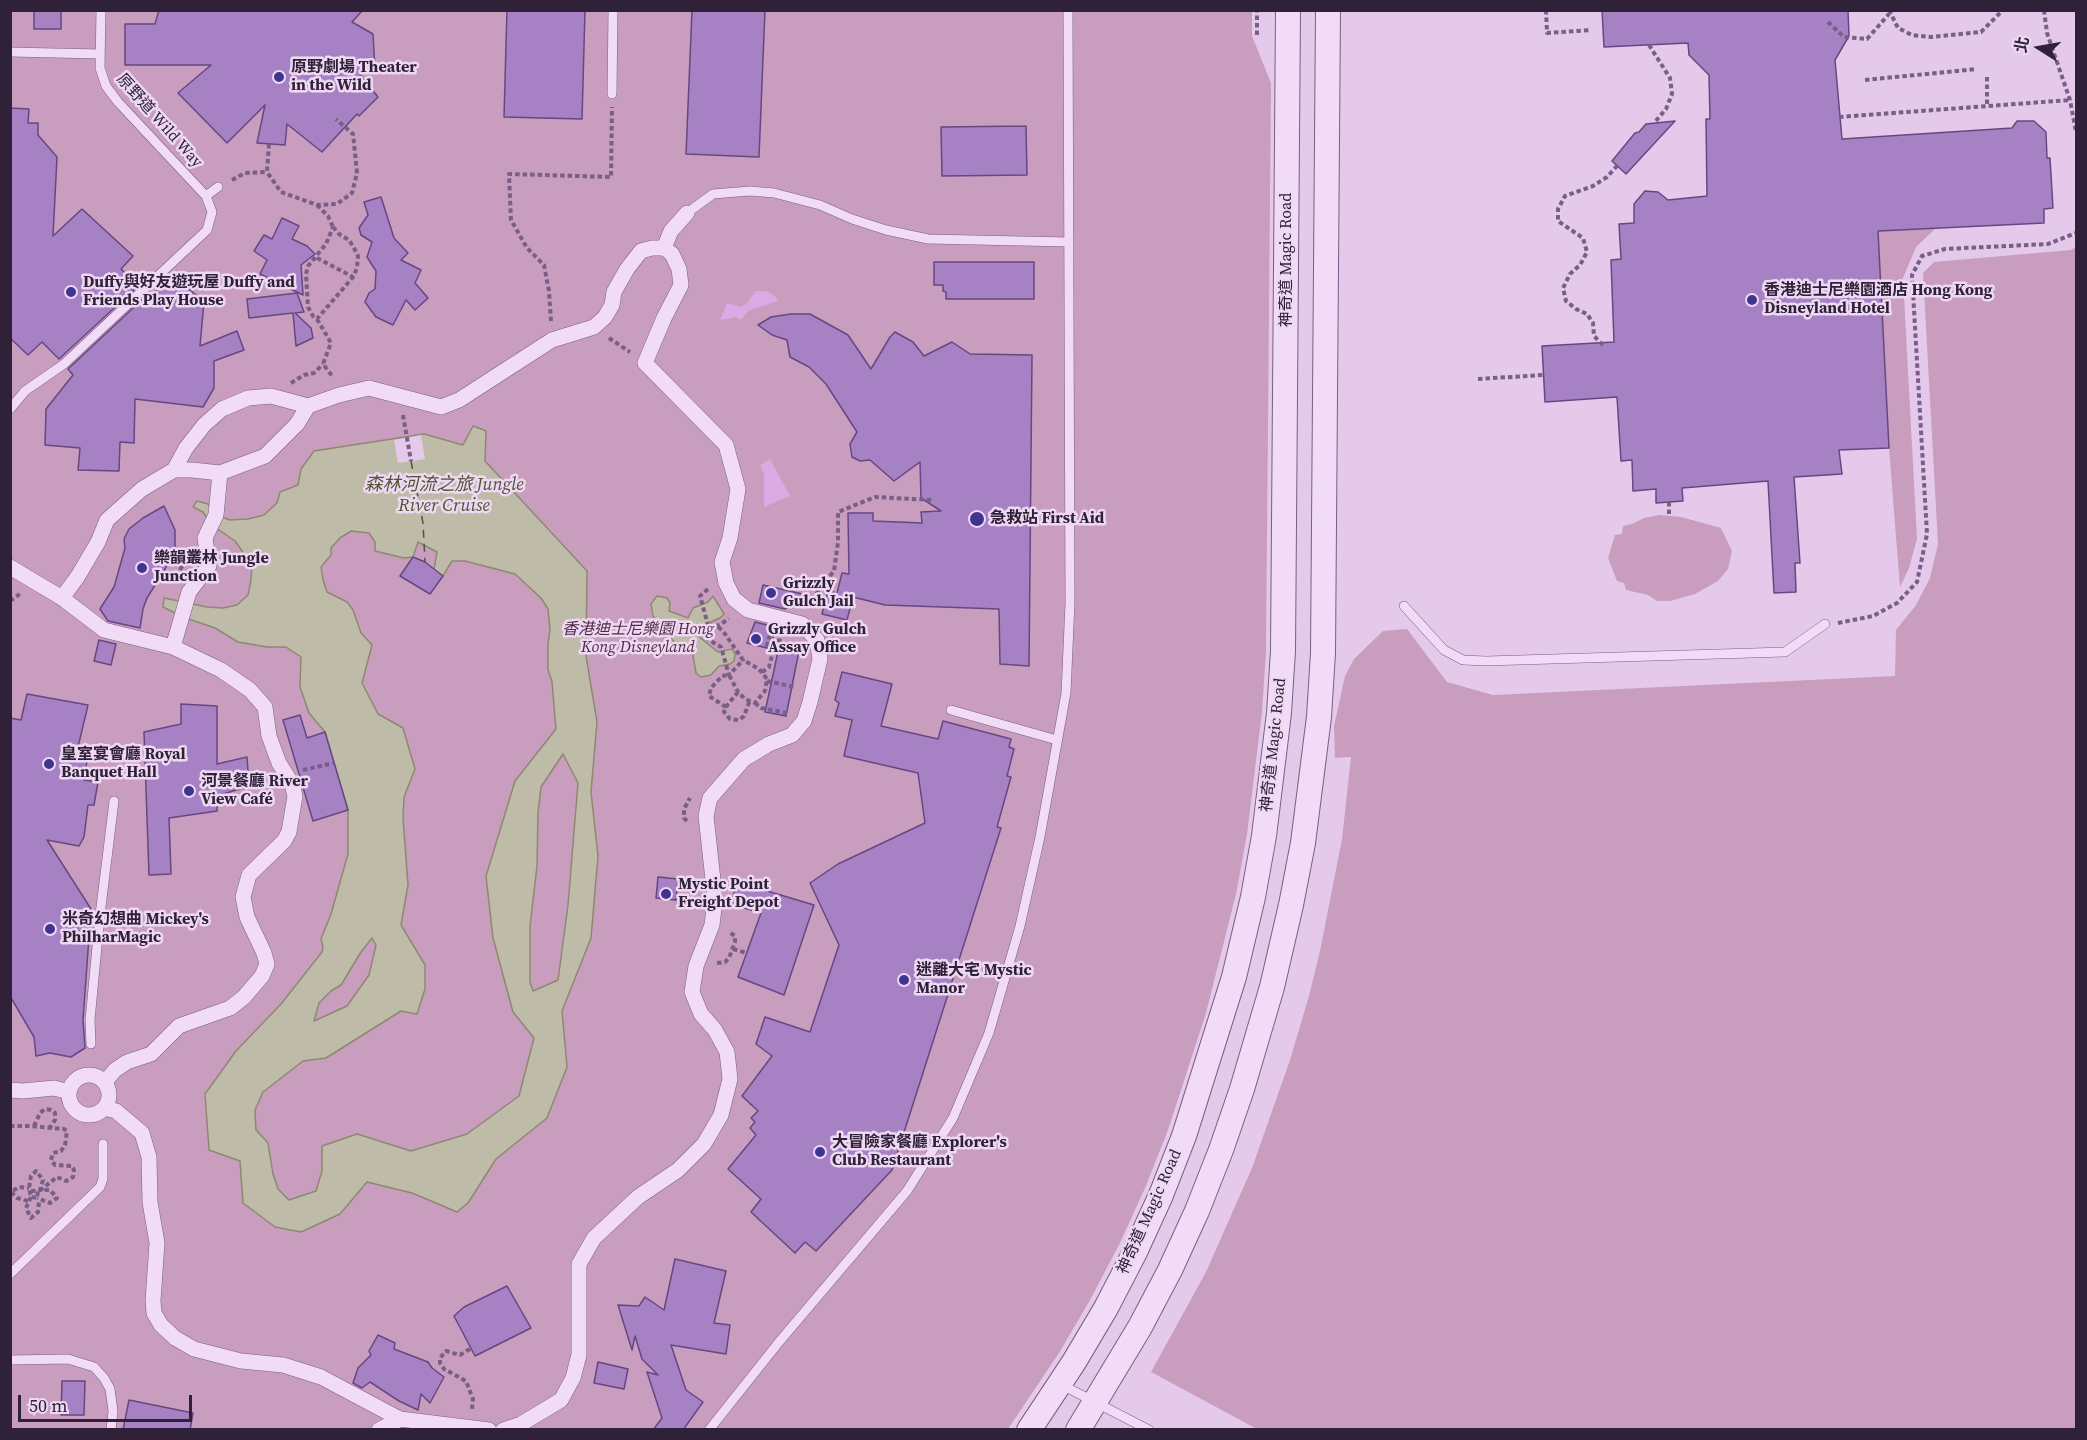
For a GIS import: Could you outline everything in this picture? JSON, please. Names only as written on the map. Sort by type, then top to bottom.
[{"type":"street","name":"神奇道 Magic Road","points":[[1029,1430],[1106,1308],[1161,1195],[1204,1077],[1234,977],[1264,836],[1279,713],[1283,651],[1288,10]]},
{"type":"street","points":[[1078,1430],[1140,1327],[1170,1269],[1221,1150],[1242,1089],[1272,987],[1303,843],[1318,727],[1323,653],[1328,10]]},
{"type":"street","points":[[664,248],[671,231],[687,213]]},
{"type":"street","points":[[62,597],[78,576],[108,520],[142,489],[174,470],[186,448],[204,424],[222,410],[248,398],[272,396],[308,406],[369,388],[441,407],[459,400],[552,340],[594,327],[605,317],[612,305],[614,292],[641,251],[664,248],[672,254],[679,268],[681,285],[645,363],[726,445],[738,489],[730,538],[722,562],[726,583],[734,599],[748,610],[795,622],[817,640],[820,659],[806,717],[792,735],[769,744],[744,759],[710,798],[706,816],[714,908],[712,926],[696,966],[692,992],[701,1014],[715,1030],[727,1052],[730,1079],[721,1115],[704,1144],[678,1170],[638,1197],[594,1238],[579,1264],[579,1355],[573,1378],[561,1400],[521,1424],[502,1430]]},
{"type":"street","points":[[174,470],[220,473],[265,456],[297,424],[308,406]]},
{"type":"street","points":[[173,647],[189,592],[208,566],[205,538],[216,515],[220,473]]},
{"type":"street","points":[[10,567],[62,597],[104,630],[173,647],[220,670],[250,690],[265,707],[269,735],[279,763],[292,784],[295,796],[289,832],[284,841],[249,875],[243,897],[247,918],[267,964],[262,976],[230,1008],[180,1026],[152,1054],[127,1062],[115,1070],[105,1083]]},
{"type":"street","points":[[87,1075],[94,1076],[105,1083],[109,1095],[105,1108],[94,1115],[81,1114],[71,1105],[69,1092],[76,1080],[87,1075]]},
{"type":"street","points":[[10,1090],[54,1088],[69,1092]]},
{"type":"street","points":[[105,1108],[116,1111],[142,1133],[149,1157],[150,1202],[157,1243],[154,1313],[161,1325],[175,1338],[194,1349],[241,1361],[283,1365],[321,1377],[400,1419],[489,1430]]},
{"type":"street","points":[[379,1430],[400,1419]]},
{"type":"lane","name":"原野道 Wild Way","points":[[101,10],[100,68],[106,86],[118,102],[206,196]]},
{"type":"lane","points":[[612,94],[613,10]]},
{"type":"lane","points":[[709,1430],[779,1342],[908,1191],[952,1118],[989,1033],[1020,926],[1040,837],[1066,693],[1070,603],[1068,10]]},
{"type":"lane","points":[[10,52],[100,54]]},
{"type":"lane","points":[[10,409],[26,391],[64,364],[207,230],[212,212],[206,196],[218,187]]},
{"type":"lane","points":[[687,213],[713,194],[774,193],[820,205],[886,230],[928,239],[1070,242]]},
{"type":"lane","points":[[1404,606],[1444,650],[1463,660],[1486,661],[1785,652],[1825,624]]},
{"type":"lane","points":[[951,711],[1058,740]]},
{"type":"lane","points":[[91,1044],[90,1020],[99,915],[114,801]]},
{"type":"lane","points":[[10,1274],[100,1187],[103,1179],[103,1144]]},
{"type":"lane","points":[[10,1360],[68,1359],[94,1367],[110,1389],[113,1412],[111,1430]]},
{"type":"lane","points":[[1060,1384],[1149,1430]]},
{"type":"path","points":[[1257,10],[1257,36]]},
{"type":"path","points":[[1546,10],[1547,33],[1591,30]]},
{"type":"path","points":[[1828,22],[1844,37],[1868,39],[1889,12],[1898,28],[1912,35],[1930,37],[1981,32],[2004,10]]},
{"type":"path","points":[[2044,10],[2047,33],[2070,100],[2076,132]]},
{"type":"path","points":[[1649,45],[1670,78],[1672,94],[1666,109],[1654,123]]},
{"type":"path","points":[[1865,80],[1977,69]]},
{"type":"path","points":[[1987,77],[1987,106]]},
{"type":"path","points":[[552,340],[549,291],[544,265],[527,248],[510,220],[509,174],[611,177],[612,94]]},
{"type":"path","points":[[1839,117],[2070,100]]},
{"type":"path","points":[[269,144],[267,172],[280,192],[317,205],[337,204],[352,193],[357,173],[353,134],[336,119]]},
{"type":"path","points":[[1603,345],[1594,336],[1593,323],[1587,314],[1566,301],[1563,288],[1570,274],[1581,265],[1587,252],[1583,238],[1558,220],[1558,208],[1565,196],[1593,186],[1607,177],[1617,166]]},
{"type":"path","points":[[218,187],[245,173],[267,172]]},
{"type":"path","points":[[317,205],[328,216],[339,234],[349,240],[358,256],[357,268],[353,277],[317,319]]},
{"type":"path","points":[[283,399],[293,381],[314,373],[323,364],[331,344],[308,307],[307,287],[308,266],[327,244],[333,227]]},
{"type":"path","points":[[1825,624],[1845,623],[1873,615],[1897,603],[1917,582],[1927,534],[1912,275],[1922,256],[1945,249],[2048,244],[2076,233]]},
{"type":"path","points":[[317,258],[353,277]]},
{"type":"path","points":[[594,327],[645,363]]},
{"type":"path","points":[[323,364],[333,378],[339,395]]},
{"type":"path","points":[[1478,379],[1543,375]]},
{"type":"path","points":[[400,396],[411,461]]},
{"type":"path","points":[[762,672],[769,667],[776,640],[785,641],[795,622],[834,571],[838,542],[838,512],[874,497],[932,500]]},
{"type":"path","points":[[1669,502],[1669,516]]},
{"type":"path","points":[[701,601],[708,625],[707,639],[721,647],[729,675],[738,692],[761,708],[806,717]]},
{"type":"path","points":[[717,626],[743,660],[762,672],[767,679],[765,691],[755,703]]},
{"type":"path","points":[[726,707],[709,696],[717,680],[729,675],[743,660]]},
{"type":"path","points":[[767,681],[813,691]]},
{"type":"path","points":[[738,692],[724,712],[730,719],[739,720],[744,717],[750,700]]},
{"type":"path","points":[[298,771],[334,763]]},
{"type":"path","points":[[715,963],[725,962],[733,949],[735,936],[726,930]]},
{"type":"path","points":[[733,949],[747,953]]},
{"type":"path","points":[[34,1127],[40,1113],[45,1109],[55,1113],[55,1120],[49,1129]]},
{"type":"path","points":[[10,1126],[67,1131],[65,1145],[61,1150],[53,1153],[51,1160],[59,1166],[70,1165],[74,1173],[69,1181],[57,1177],[39,1191]]},
{"type":"path","points":[[10,1148],[10,1162]]},
{"type":"path","points":[[36,1171],[42,1180],[38,1199],[39,1209],[31,1218],[26,1208],[30,1199],[30,1189],[31,1176],[36,1171]]},
{"type":"path","points":[[19,1186],[39,1191],[50,1190],[57,1198],[50,1203],[38,1199],[17,1198],[11,1192],[19,1186]]},
{"type":"path","points":[[465,1427],[472,1408],[471,1392],[466,1381],[442,1367],[440,1358],[446,1351],[460,1355],[470,1349]]},
{"type":"green space","name":"香港迪士尼樂園 Hong Kong Disneyland","points":[[11,11],[1252,11],[1252,36],[1271,83],[1266,651],[1262,712],[1247,834],[1236,894],[1206,1013],[1168,1130],[1145,1188],[1090,1300],[1059,1353],[1008,1429],[11,1429]]},
{"type":"green space","points":[[1936,228],[1916,247],[1903,278],[1917,539],[1909,568],[1900,587],[1889,448],[1878,231]]},
{"type":"green space","points":[[2076,247],[2076,1429],[1257,1429],[1151,1372],[1206,1272],[1252,1168],[1290,1060],[1309,996],[1342,839],[1351,757],[1335,758],[1334,726],[1345,676],[1354,659],[1383,631],[1407,629],[1447,682],[1493,695],[1895,676],[1896,630],[1916,605],[1930,578],[1938,544],[1923,273],[1934,262],[2071,250]]},
{"type":"green space","points":[[1660,515],[1681,517],[1721,528],[1732,551],[1728,569],[1718,581],[1695,594],[1670,601],[1657,601],[1648,595],[1626,590],[1624,583],[1617,581],[1608,558],[1615,535],[1622,534],[1623,526]]},
{"type":"sand","points":[[756,291],[766,291],[775,296],[778,301],[748,311],[741,320],[736,317],[720,320],[727,303],[740,307],[746,304]]},
{"type":"sand","points":[[770,459],[790,496],[764,507],[764,473],[760,465]]},
{"type":"water","name":"森林河流之旅 Jungle River Cruise","points":[[473,426],[486,431],[485,461],[587,571],[586,656],[597,722],[591,792],[598,856],[591,938],[562,1011],[567,1067],[547,1118],[496,1159],[468,1203],[457,1212],[412,1193],[367,1182],[340,1214],[301,1232],[275,1227],[243,1203],[240,1161],[209,1150],[205,1094],[236,1051],[281,1004],[322,952],[321,939],[331,914],[348,854],[348,810],[325,732],[309,713],[300,687],[301,657],[286,647],[267,647],[238,642],[215,628],[163,607],[164,598],[223,608],[237,605],[248,595],[252,565],[235,541],[212,525],[203,512],[193,507],[197,501],[208,504],[216,515],[230,520],[248,519],[264,515],[277,503],[280,492],[298,485],[301,469],[314,451],[424,434],[463,445]],"holes":[[[351,531],[369,533],[375,542],[375,551],[404,558],[413,557],[418,542],[437,552],[434,570],[443,576],[452,561],[465,561],[515,574],[541,598],[548,609],[550,630],[548,669],[552,682],[556,729],[515,781],[486,876],[493,938],[513,1012],[534,1038],[519,1096],[467,1134],[411,1151],[357,1134],[322,1146],[322,1171],[316,1191],[289,1200],[278,1189],[268,1143],[256,1130],[255,1110],[263,1092],[303,1061],[326,1058],[401,1011],[417,1014],[425,989],[425,965],[401,925],[408,885],[403,818],[404,797],[415,769],[403,728],[378,714],[362,683],[372,645],[361,633],[353,610],[347,602],[327,592],[323,580],[321,567],[331,555],[331,548]],[[563,754],[578,783],[568,905],[558,980],[533,991],[530,982],[530,926],[537,866],[541,787]],[[372,938],[376,945],[369,975],[347,1006],[314,1021],[319,1003],[341,985]]]},
{"type":"water","points":[[657,596],[667,598],[670,603],[669,611],[688,618],[693,608],[708,602],[713,596],[724,614],[699,627],[698,636],[718,652],[732,649],[735,654],[734,661],[719,666],[711,675],[701,677],[696,673],[692,650],[688,645],[673,641],[668,631],[659,629],[651,604]]},
{"type":"pier","points":[[421,435],[425,459],[398,463],[394,440]]},
{"type":"building","points":[[34,10],[61,10],[61,29],[34,29]]},
{"type":"building","name":"原野劇場 Theater in the Wild","points":[[159,10],[363,10],[352,22],[373,34],[375,71],[359,73],[378,97],[359,116],[357,114],[322,152],[287,124],[285,145],[257,143],[265,105],[227,143],[178,93],[211,65],[125,65],[125,24],[155,24]]},
{"type":"building","points":[[507,10],[585,10],[582,119],[504,117]]},
{"type":"building","points":[[692,10],[765,10],[759,157],[686,154]]},
{"type":"building","name":"香港迪士尼樂園酒店 Hong Kong Disneyland Hotel","points":[[1602,10],[1848,10],[1849,36],[1835,60],[1842,139],[2012,128],[2017,121],[2034,121],[2046,132],[2053,208],[2044,209],[2044,223],[1878,231],[1889,448],[1839,450],[1842,474],[1794,477],[1800,563],[1795,563],[1796,592],[1774,593],[1768,481],[1682,488],[1683,501],[1656,503],[1656,489],[1633,491],[1632,460],[1621,461],[1617,397],[1545,402],[1542,346],[1614,342],[1611,260],[1621,259],[1619,224],[1634,223],[1634,204],[1645,191],[1658,192],[1668,200],[1707,196],[1706,119],[1710,119],[1709,75],[1689,55],[1688,43],[1604,47]]},
{"type":"building","points":[[10,108],[29,109],[28,123],[38,123],[38,135],[57,157],[53,236],[82,209],[133,256],[121,269],[138,286],[59,359],[42,342],[28,355],[10,338]]},
{"type":"building","points":[[1675,121],[1626,174],[1612,161],[1635,133],[1646,124]]},
{"type":"building","points":[[1026,126],[1027,175],[942,176],[941,127]]},
{"type":"building","points":[[381,197],[394,238],[408,253],[401,260],[421,270],[415,283],[428,298],[415,310],[406,300],[393,325],[376,317],[365,302],[369,293],[375,289],[376,271],[367,257],[372,242],[361,235],[359,228],[368,215],[364,202]]},
{"type":"building","points":[[282,218],[299,226],[292,239],[307,246],[315,254],[301,265],[303,295],[260,274],[267,260],[254,251],[264,235],[272,239]]},
{"type":"building","points":[[934,262],[1034,262],[1034,299],[946,299],[943,285],[934,285]]},
{"type":"building","points":[[172,274],[204,302],[200,346],[237,331],[244,350],[214,361],[214,388],[203,407],[135,399],[134,443],[120,442],[119,471],[78,470],[80,448],[45,445],[46,409],[73,375],[68,369],[147,295],[150,297]]},
{"type":"building","points":[[297,293],[304,312],[295,313],[311,328],[313,338],[296,346],[293,313],[249,318],[247,299]]},
{"type":"building","points":[[810,314],[848,335],[871,369],[895,332],[913,342],[924,356],[952,342],[970,354],[1032,355],[1029,666],[1000,664],[999,609],[885,605],[853,597],[847,620],[822,614],[828,591],[837,593],[842,573],[849,574],[848,513],[873,513],[873,521],[922,523],[921,512],[941,511],[921,498],[920,462],[894,481],[870,460],[860,461],[852,457],[850,444],[857,432],[826,384],[809,367],[790,357],[787,340],[772,335],[758,325],[771,317]]},
{"type":"building","name":"樂韻叢林 Jungle Junction","points":[[164,506],[175,530],[175,548],[173,556],[147,598],[140,628],[108,621],[100,609],[114,587],[125,548],[124,539],[129,529]]},
{"type":"building","points":[[413,557],[425,562],[443,576],[430,594],[400,576]]},
{"type":"building","points":[[763,585],[807,595],[785,609],[759,603]]},
{"type":"building","points":[[755,622],[775,627],[771,649],[747,643]]},
{"type":"building","points":[[99,640],[116,644],[111,665],[94,661]]},
{"type":"building","points":[[780,642],[800,646],[786,716],[765,712]]},
{"type":"building","points":[[842,672],[892,684],[881,726],[938,739],[943,721],[1011,739],[1009,747],[1014,749],[1007,776],[1011,777],[997,827],[1001,828],[892,1170],[816,1251],[805,1242],[795,1253],[751,1212],[761,1199],[728,1169],[756,1135],[750,1128],[755,1122],[751,1118],[758,1111],[742,1096],[772,1056],[756,1044],[765,1017],[810,1032],[839,945],[810,883],[838,864],[925,823],[918,773],[844,756],[852,720],[835,716],[839,703],[835,700]]},
{"type":"building","points":[[27,694],[88,705],[78,747],[89,748],[84,780],[98,782],[94,805],[88,805],[84,837],[79,846],[47,840],[91,909],[83,1020],[85,1048],[71,1057],[50,1053],[36,1056],[34,1037],[10,996],[10,718],[21,720]]},
{"type":"building","name":"河景餐廳 River View Café","points":[[181,704],[217,706],[217,764],[247,757],[249,786],[217,796],[217,811],[169,818],[171,874],[149,875],[144,732],[181,724]]},
{"type":"building","points":[[300,715],[307,738],[325,732],[348,810],[313,821],[283,720]]},
{"type":"building","name":"Mystic Point Freight Depot","points":[[658,877],[678,879],[676,900],[656,898]]},
{"type":"building","points":[[737,882],[814,905],[784,995],[738,977],[761,913],[731,904]]},
{"type":"building","points":[[675,1259],[726,1271],[714,1323],[730,1325],[726,1354],[671,1345],[686,1390],[703,1402],[683,1430],[653,1430],[662,1418],[647,1372],[658,1375],[642,1359],[635,1336],[632,1350],[618,1305],[639,1306],[645,1297],[664,1310]]},
{"type":"building","points":[[507,1286],[531,1328],[475,1356],[454,1316],[464,1307]]},
{"type":"building","points":[[378,1335],[395,1343],[394,1349],[428,1362],[444,1377],[430,1403],[421,1394],[418,1410],[370,1382],[362,1388],[353,1383],[358,1368],[371,1355],[369,1351]]},
{"type":"building","points":[[598,1362],[628,1369],[624,1389],[594,1383]]},
{"type":"building","points":[[62,1381],[85,1381],[84,1415],[61,1415]]},
{"type":"building","points":[[129,1400],[193,1413],[190,1430],[123,1430]]},
{"type":"ferry route","points":[[411,461],[423,523],[425,562]]},
{"type":"place","name":"原野劇場 Theater in the Wild","points":[[279,77]]},
{"type":"place","name":"Duffy與好友遊玩屋 Duffy and Friends Play House","points":[[71,292]]},
{"type":"place","name":"香港迪士尼樂園酒店 Hong Kong Disneyland Hotel","points":[[1752,300]]},
{"type":"place","name":"急救站 First Aid","points":[[977,519]]},
{"type":"place","name":"樂韻叢林 Jungle Junction","points":[[142,568]]},
{"type":"place","name":"Grizzly Gulch Jail","points":[[771,593]]},
{"type":"place","name":"Grizzly Gulch Assay Office","points":[[756,639]]},
{"type":"place","name":"皇室宴會廳 Royal Banquet Hall","points":[[49,764]]},
{"type":"place","name":"河景餐廳 River View Café","points":[[189,791]]},
{"type":"place","name":"Mystic Point Freight Depot","points":[[666,894]]},
{"type":"place","name":"米奇幻想曲 Mickey's PhilharMagic","points":[[50,929]]},
{"type":"place","name":"迷離大宅 Mystic Manor","points":[[904,980]]},
{"type":"place","name":"大冒險家餐廳 Explorer's Club Restaurant","points":[[820,1152]]}]
